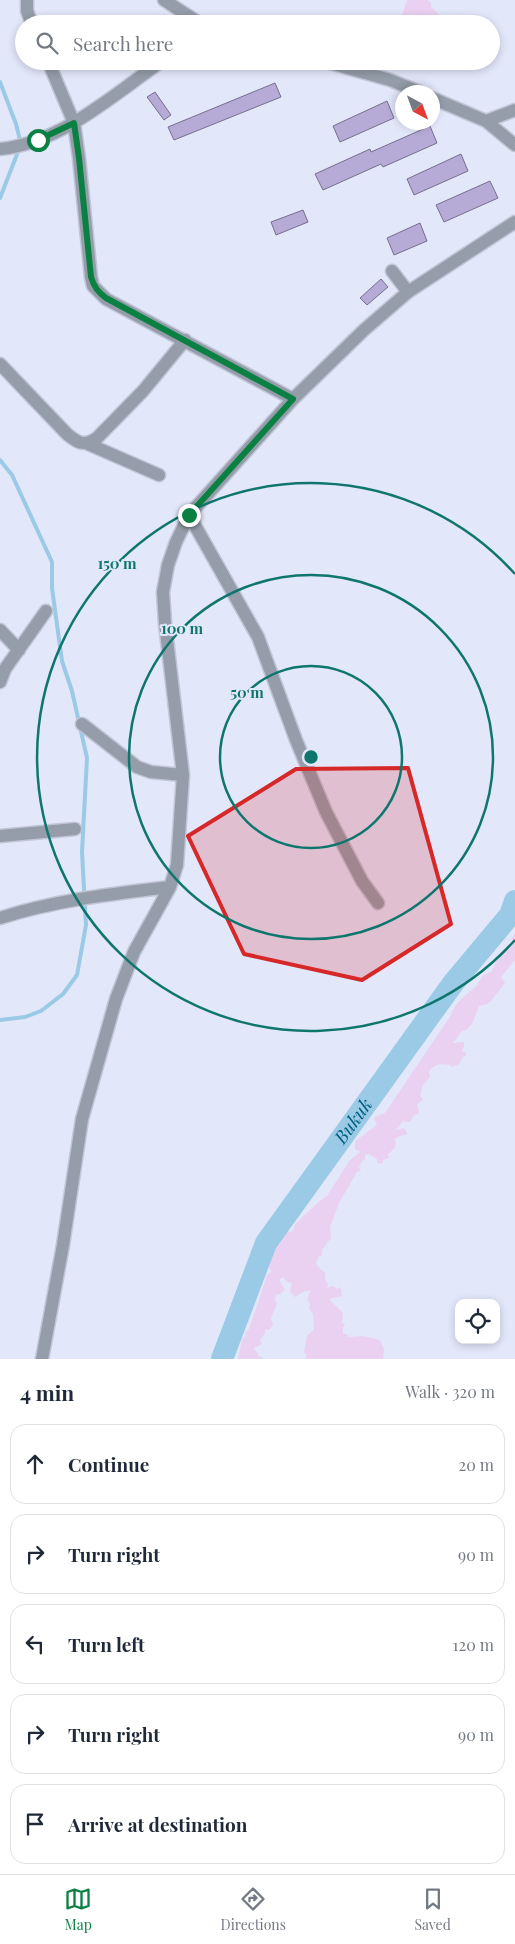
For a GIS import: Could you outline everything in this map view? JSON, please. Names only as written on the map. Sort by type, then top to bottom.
[{"type":"street","points":[[27,0],[29,15]]},
{"type":"street","points":[[164,0],[187,15]]},
{"type":"street","points":[[52,70],[74,123],[91,277],[94,286],[106,298],[293,399]]},
{"type":"street","points":[[0,149],[38,140],[74,123],[149,70]]},
{"type":"street","points":[[355,70],[402,85]]},
{"type":"street","points":[[440,102],[486,122],[515,145]]},
{"type":"street","points":[[486,122],[515,110]]},
{"type":"street","points":[[42,1359],[63,1245],[82,1119],[116,999],[134,952],[170,887],[177,865],[183,775],[165,623],[164,592],[168,565],[176,542],[189,515],[293,399],[364,330],[408,292],[514,226]]},
{"type":"street","points":[[392,271],[408,292]]},
{"type":"street","points":[[88,444],[143,391],[185,340]]},
{"type":"street","points":[[0,364],[76,442],[88,444],[159,475]]},
{"type":"street","points":[[189,515],[258,637],[296,740],[326,812],[362,881],[378,903]]},
{"type":"street","points":[[0,682],[5,669],[46,611]]},
{"type":"street","points":[[0,630],[19,650]]},
{"type":"street","points":[[82,724],[137,766],[151,772],[183,775]]},
{"type":"street","points":[[0,836],[74,829]]},
{"type":"street","points":[[0,918],[31,908],[84,897],[170,887]]},
{"type":"highlighted area","points":[[408,768],[451,924],[362,980],[244,954],[188,836],[296,769]]},
{"type":"shaded area","points":[[407,0],[428,0],[431,3],[431,7],[440,15],[402,15]]},
{"type":"shaded area","points":[[515,934],[515,960],[501,977],[505,983],[491,1001],[479,1006],[472,1024],[462,1031],[453,1043],[464,1042],[462,1051],[466,1053],[466,1056],[463,1057],[459,1064],[452,1067],[443,1064],[438,1065],[429,1072],[430,1077],[423,1085],[420,1096],[423,1099],[417,1105],[418,1114],[414,1115],[410,1122],[405,1122],[404,1120],[396,1130],[404,1128],[407,1133],[394,1140],[396,1142],[394,1149],[388,1154],[389,1158],[383,1160],[383,1163],[380,1164],[377,1162],[377,1159],[368,1154],[365,1155],[365,1160],[362,1161],[359,1167],[361,1171],[357,1172],[339,1203],[330,1227],[331,1238],[322,1250],[322,1256],[319,1256],[316,1263],[325,1273],[325,1279],[328,1284],[327,1288],[333,1286],[337,1289],[341,1287],[342,1296],[329,1299],[343,1313],[342,1323],[345,1324],[343,1334],[347,1334],[348,1337],[363,1336],[380,1340],[384,1349],[383,1359],[305,1359],[307,1356],[304,1352],[307,1336],[314,1329],[313,1314],[309,1309],[310,1304],[307,1299],[311,1290],[295,1297],[290,1292],[292,1283],[287,1282],[283,1277],[279,1280],[285,1290],[279,1295],[276,1294],[275,1300],[277,1304],[271,1318],[273,1325],[269,1330],[265,1329],[265,1333],[260,1340],[262,1344],[254,1348],[259,1356],[264,1359],[238,1359],[242,1339],[246,1336],[245,1333],[249,1329],[267,1275],[272,1271],[267,1266],[270,1262],[266,1257],[268,1247],[275,1240],[275,1236],[280,1232],[284,1234],[293,1231],[295,1224],[327,1196],[350,1160],[360,1152],[355,1149],[355,1141],[377,1125],[375,1117],[385,1113],[455,1007],[476,986],[483,975],[491,972],[500,955],[514,943],[511,939]]},
{"type":"building","points":[[275,83],[281,97],[174,140],[168,127]]},
{"type":"building","points":[[155,92],[171,115],[164,120],[147,97]]},
{"type":"building","points":[[387,101],[394,118],[340,142],[333,126]]},
{"type":"building","points":[[421,130],[432,130],[437,143],[383,167],[381,164],[323,190],[315,174],[370,149],[371,152]]},
{"type":"building","points":[[461,154],[468,171],[414,195],[407,179]]},
{"type":"building","points":[[490,181],[498,198],[444,222],[436,205]]},
{"type":"building","points":[[303,210],[308,222],[276,235],[271,222]]},
{"type":"building","points":[[420,223],[427,241],[394,255],[387,238]]},
{"type":"building","points":[[381,279],[388,287],[367,305],[360,298]]},
{"type":"waterway","points":[[0,82],[16,124],[21,144],[0,198]]},
{"type":"waterway","points":[[0,460],[12,475],[52,562],[52,588],[62,661],[72,691],[87,758],[82,852],[86,925],[77,975],[63,994],[41,1011],[25,1017],[0,1020]]},
{"type":"waterway","name":"Bukuk","points":[[222,1359],[266,1243],[454,982],[510,915],[515,901]]},
{"type":"route","points":[[38,140],[74,123],[91,277],[98,292],[293,399],[189,515]]}]
